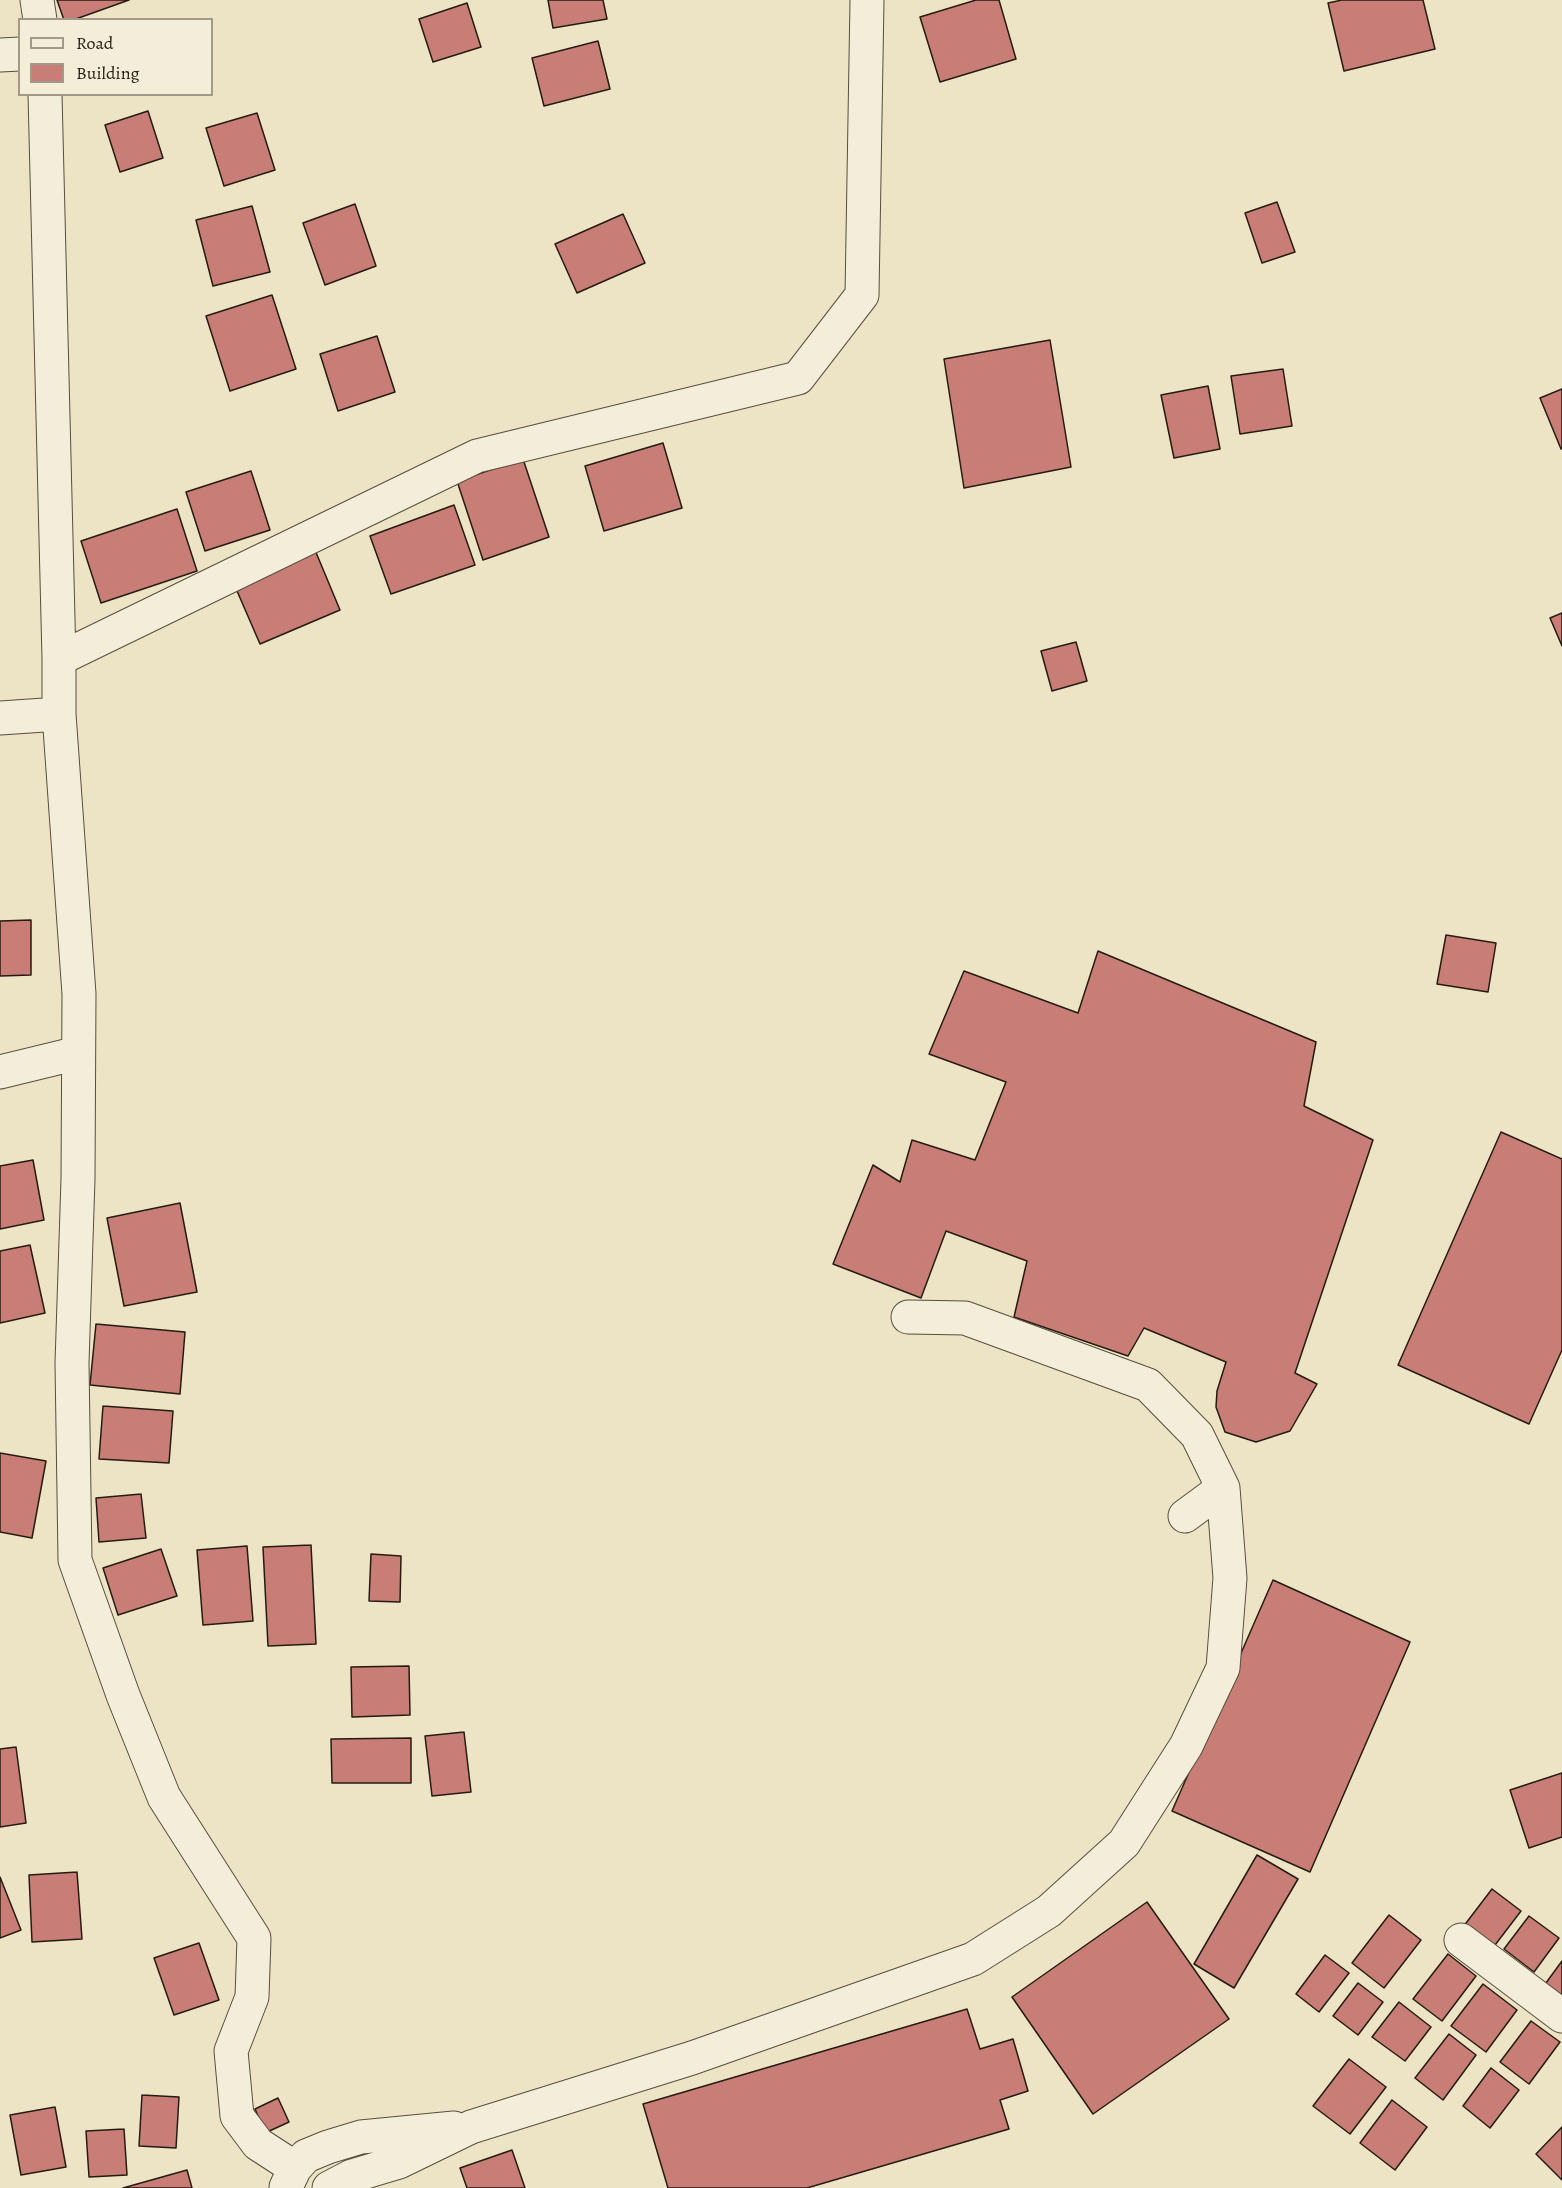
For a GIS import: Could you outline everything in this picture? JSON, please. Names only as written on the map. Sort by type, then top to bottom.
[{"type":"street","points":[[37,0],[40,18]]},
{"type":"street","points":[[59,659],[477,456],[798,378],[862,295],[867,0]]},
{"type":"street","points":[[0,55],[18,54]]},
{"type":"street","points":[[45,96],[59,714],[79,994],[78,1179],[72,1362],[75,1560],[123,1695],[164,1797],[254,1938],[252,1997],[231,2051],[237,2116],[258,2144],[290,2178],[306,2156],[361,2137],[471,2127]]},
{"type":"street","points":[[0,717],[59,714]]},
{"type":"street","points":[[0,1072],[78,1053]]},
{"type":"street","points":[[329,2188],[352,2176],[399,2162],[471,2127],[692,2058],[973,1959],[1049,1911],[1124,1843],[1186,1746],[1223,1668],[1230,1578],[1223,1488],[1197,1435],[1148,1385],[965,1318],[908,1317]]},
{"type":"street","points":[[1185,1516],[1223,1488]]},
{"type":"street","points":[[1461,1940],[1562,2016]]},
{"type":"building","points":[[57,0],[129,0],[79,18],[63,18]]},
{"type":"building","points":[[548,0],[603,0],[607,19],[553,28]]},
{"type":"building","points":[[976,0],[999,0],[1016,59],[940,82],[920,17]]},
{"type":"building","points":[[1342,0],[1423,0],[1435,49],[1344,71],[1328,3]]},
{"type":"building","points":[[467,3],[481,47],[433,62],[419,19]]},
{"type":"building","points":[[598,41],[610,89],[544,106],[532,58]]},
{"type":"building","points":[[148,111],[163,158],[120,172],[105,125]]},
{"type":"building","points":[[257,113],[275,170],[224,186],[206,128]]},
{"type":"building","points":[[1277,202],[1295,252],[1262,263],[1245,213]]},
{"type":"building","points":[[355,204],[376,266],[325,285],[303,223]]},
{"type":"building","points":[[252,206],[270,272],[213,286],[196,220]]},
{"type":"building","points":[[623,214],[645,263],[577,293],[555,244]]},
{"type":"building","points":[[272,295],[296,369],[230,391],[206,316]]},
{"type":"building","points":[[377,336],[395,392],[338,411],[320,354]]},
{"type":"building","points":[[1050,340],[1071,467],[964,488],[944,359]]},
{"type":"building","points":[[1283,369],[1292,426],[1240,434],[1231,376]]},
{"type":"building","points":[[1208,386],[1220,449],[1174,458],[1161,395]]},
{"type":"building","points":[[1562,389],[1562,449],[1561,449],[1540,398]]},
{"type":"building","points":[[663,443],[682,508],[604,531],[585,466]]},
{"type":"building","points":[[523,459],[549,537],[483,560],[457,481]]},
{"type":"building","points":[[251,471],[270,530],[205,551],[186,492]]},
{"type":"building","points":[[454,505],[475,565],[391,594],[370,536]]},
{"type":"building","points":[[177,509],[197,571],[101,603],[81,541]]},
{"type":"building","points":[[315,550],[340,610],[260,644],[234,584]]},
{"type":"building","points":[[1562,613],[1562,646],[1550,618]]},
{"type":"building","points":[[1076,642],[1087,681],[1052,691],[1041,651]]},
{"type":"building","points":[[31,920],[31,975],[0,976],[0,921]]},
{"type":"building","points":[[1446,935],[1496,943],[1488,992],[1437,984]]},
{"type":"building","points":[[1098,951],[1316,1042],[1304,1106],[1373,1140],[1295,1373],[1317,1384],[1290,1431],[1256,1442],[1225,1432],[1216,1407],[1217,1391],[1226,1362],[1144,1328],[1128,1356],[1014,1317],[1027,1261],[946,1231],[921,1298],[833,1264],[873,1165],[900,1182],[912,1140],[975,1160],[1006,1082],[929,1054],[964,971],[1078,1013]]},
{"type":"building","points":[[1501,1132],[1562,1159],[1562,1350],[1529,1424],[1398,1365]]},
{"type":"building","points":[[33,1160],[44,1220],[0,1229],[0,1166]]},
{"type":"building","points":[[180,1203],[197,1292],[124,1306],[107,1218]]},
{"type":"building","points":[[30,1245],[45,1313],[0,1323],[0,1251]]},
{"type":"building","points":[[96,1324],[185,1332],[180,1394],[90,1385]]},
{"type":"building","points":[[103,1406],[173,1411],[169,1463],[99,1459]]},
{"type":"building","points":[[0,1453],[46,1461],[32,1538],[0,1532]]},
{"type":"building","points":[[141,1494],[146,1538],[99,1542],[96,1498]]},
{"type":"building","points":[[311,1545],[316,1644],[268,1646],[263,1547]]},
{"type":"building","points":[[247,1546],[253,1621],[203,1625],[197,1550]]},
{"type":"building","points":[[161,1549],[177,1596],[118,1615],[103,1568]]},
{"type":"building","points":[[371,1554],[401,1556],[400,1602],[369,1601]]},
{"type":"building","points":[[1273,1580],[1410,1642],[1310,1872],[1172,1811]]},
{"type":"building","points":[[409,1666],[410,1715],[352,1717],[351,1667]]},
{"type":"building","points":[[464,1732],[471,1792],[432,1796],[425,1736]]},
{"type":"building","points":[[411,1738],[411,1783],[332,1783],[331,1739]]},
{"type":"building","points":[[16,1747],[26,1823],[0,1827],[0,1749]]},
{"type":"building","points":[[1562,1773],[1562,1837],[1529,1848],[1510,1790]]},
{"type":"building","points":[[1257,1855],[1298,1879],[1234,1988],[1194,1964]]},
{"type":"building","points":[[77,1872],[82,1939],[32,1942],[29,1875]]},
{"type":"building","points":[[0,1877],[21,1930],[0,1938]]},
{"type":"building","points":[[1492,1889],[1521,1911],[1492,1949],[1463,1927]]},
{"type":"building","points":[[1147,1902],[1229,2019],[1093,2114],[1012,1997]]},
{"type":"building","points":[[1389,1915],[1421,1940],[1384,1988],[1352,1963]]},
{"type":"building","points":[[1529,1916],[1559,1938],[1534,1972],[1504,1949]]},
{"type":"building","points":[[199,1943],[219,2000],[174,2015],[154,1958]]},
{"type":"building","points":[[1448,1954],[1476,1976],[1442,2021],[1413,1999]]},
{"type":"building","points":[[1325,1955],[1349,1973],[1319,2012],[1296,1994]]},
{"type":"building","points":[[1562,1961],[1562,2001],[1543,1987]]},
{"type":"building","points":[[1358,1983],[1383,2002],[1358,2035],[1333,2016]]},
{"type":"building","points":[[1483,1984],[1517,2010],[1486,2052],[1451,2026]]},
{"type":"building","points":[[1399,2002],[1431,2027],[1405,2061],[1372,2037]]},
{"type":"building","points":[[967,2009],[980,2049],[1013,2039],[1028,2091],[1000,2100],[1009,2129],[807,2188],[668,2188],[643,2104]]},
{"type":"building","points":[[1531,2021],[1560,2042],[1529,2084],[1500,2062]]},
{"type":"building","points":[[1449,2034],[1476,2055],[1443,2100],[1415,2078]]},
{"type":"building","points":[[1349,2059],[1386,2087],[1350,2134],[1313,2106]]},
{"type":"building","points":[[1491,2068],[1519,2090],[1490,2128],[1463,2106]]},
{"type":"building","points":[[142,2095],[179,2097],[176,2148],[139,2146]]},
{"type":"building","points":[[278,2098],[289,2122],[265,2133],[255,2109]]},
{"type":"building","points":[[1392,2100],[1427,2127],[1395,2170],[1360,2143]]},
{"type":"building","points":[[55,2107],[66,2167],[21,2175],[10,2115]]},
{"type":"building","points":[[1562,2127],[1562,2180],[1536,2154]]},
{"type":"building","points":[[124,2129],[127,2175],[89,2177],[86,2131]]},
{"type":"building","points":[[512,2150],[525,2188],[467,2188],[460,2168]]},
{"type":"building","points":[[187,2170],[192,2188],[123,2188]]}]
